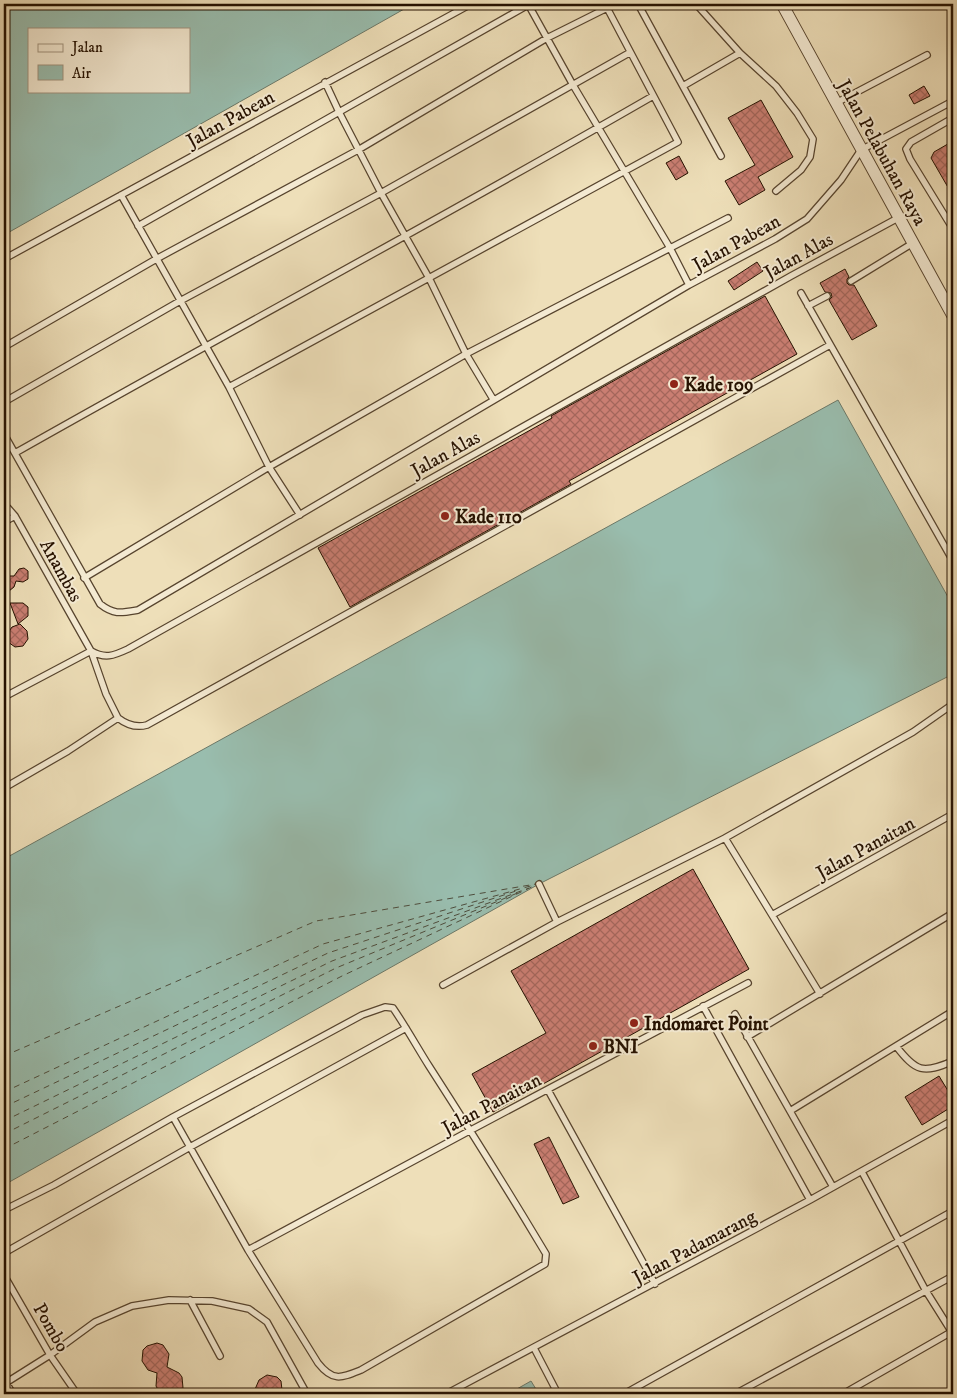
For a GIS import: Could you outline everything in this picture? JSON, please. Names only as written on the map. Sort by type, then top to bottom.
[{"type":"street","name":"Jalan Pelabuhan Raya","points":[[782,4],[953,316]]},
{"type":"lane","name":"Jalan Pabean","points":[[4,259],[325,82],[471,4]]},
{"type":"lane","name":"Jalan Pabean","points":[[528,4],[670,248],[689,285],[775,239],[807,219],[841,180],[861,150],[953,101]]},
{"type":"lane","points":[[138,226],[528,4]]},
{"type":"lane","points":[[638,4],[721,156]]},
{"type":"lane","points":[[696,4],[740,53],[776,86],[797,113],[812,139],[810,157],[801,170],[776,191]]},
{"type":"lane","points":[[4,348],[158,258],[358,150],[547,38],[606,6],[678,142],[230,387]]},
{"type":"lane","points":[[4,402],[180,301],[381,193],[630,53]]},
{"type":"lane","points":[[683,86],[740,53]]},
{"type":"lane","points":[[836,103],[928,55]]},
{"type":"lane","points":[[325,82],[358,150],[429,278],[466,354],[493,399]]},
{"type":"lane","points":[[15,453],[205,345],[406,237],[653,96]]},
{"type":"lane","points":[[953,118],[911,142],[906,150],[953,229]]},
{"type":"lane","points":[[121,195],[230,387],[269,468],[300,515]]},
{"type":"lane","points":[[84,578],[466,354],[728,218]]},
{"type":"lane","name":"Jalan Alas","points":[[91,651],[101,656],[116,654],[128,649],[782,281],[898,218]]},
{"type":"lane","points":[[851,281],[913,243]]},
{"type":"lane","points":[[4,434],[100,604],[109,611],[120,613],[138,610],[689,285]]},
{"type":"lane","points":[[801,293],[953,561]]},
{"type":"lane","points":[[808,306],[827,296]]},
{"type":"lane","points":[[4,788],[68,751],[118,718],[130,725],[140,727],[147,724],[830,345]]},
{"type":"lane","name":"Anambas","points":[[4,507],[8,508],[15,516],[91,651],[106,694],[118,718]]},
{"type":"lane","points":[[4,522],[15,516]]},
{"type":"lane","points":[[4,697],[91,651]]},
{"type":"lane","points":[[443,985],[557,922],[726,838],[913,732],[953,704]]},
{"type":"lane","name":"Jalan Panaitan","points":[[772,915],[953,814]]},
{"type":"lane","points":[[726,838],[820,994]]},
{"type":"lane","points":[[539,884],[557,922]]},
{"type":"lane","points":[[748,1037],[953,913]]},
{"type":"lane","name":"Jalan Panaitan","points":[[248,1250],[748,983]]},
{"type":"lane","points":[[703,1006],[810,1200]]},
{"type":"lane","points":[[4,1210],[54,1186],[173,1118],[375,1009],[385,1007],[393,1008],[471,1130],[546,1254],[546,1264],[361,1370],[341,1377],[332,1377],[318,1363],[248,1250],[173,1118]]},
{"type":"lane","points":[[790,1111],[953,1011]]},
{"type":"lane","points":[[735,1014],[833,1187]]},
{"type":"lane","points":[[4,1253],[406,1028]]},
{"type":"lane","points":[[896,1046],[909,1063],[922,1069],[939,1067],[953,1061]]},
{"type":"lane","points":[[548,1090],[654,1284]]},
{"type":"lane","name":"Jalan Padamarang","points":[[450,1393],[862,1172],[953,1120]]},
{"type":"lane","points":[[843,1394],[953,1333],[926,1291],[862,1172]]},
{"type":"lane","points":[[624,1394],[953,1211]]},
{"type":"lane","name":"Pombo","points":[[4,1275],[50,1355],[76,1394]]},
{"type":"lane","points":[[735,1394],[953,1276]]},
{"type":"lane","points":[[13,1394],[5,1384],[50,1355],[95,1322],[132,1306],[169,1300],[190,1300],[212,1301],[249,1309],[267,1322],[307,1394]]},
{"type":"lane","points":[[190,1300],[220,1356]]},
{"type":"lane","points":[[534,1348],[558,1394]]},
{"type":"water","points":[[4,4],[413,4],[4,235]]},
{"type":"water","points":[[838,400],[953,606],[953,674],[539,884],[4,1185],[4,859]]},
{"type":"water","points":[[531,1381],[539,1394],[508,1394]]},
{"type":"building","points":[[924,86],[930,96],[914,104],[909,95]]},
{"type":"building","points":[[761,100],[793,157],[758,177],[765,190],[739,205],[725,181],[755,165],[728,118]]},
{"type":"building","points":[[953,141],[953,196],[931,158],[934,152]]},
{"type":"building","points":[[679,156],[688,173],[676,180],[666,163]]},
{"type":"building","points":[[757,262],[763,271],[734,290],[728,281]]},
{"type":"building","points":[[845,269],[849,277],[847,283],[854,285],[877,326],[852,340],[829,300],[832,297],[831,293],[825,292],[820,283]]},
{"type":"building","points":[[765,296],[797,354],[569,481],[571,484],[350,607],[318,548],[552,418],[551,416]]},
{"type":"building","points":[[24,568],[28,571],[28,579],[23,582],[16,581],[14,587],[4,595],[4,576],[14,576],[19,569]]},
{"type":"building","points":[[10,603],[23,603],[28,607],[28,616],[18,624]]},
{"type":"building","points":[[20,624],[27,631],[28,639],[23,646],[15,647],[8,642],[7,634],[12,627]]},
{"type":"building","points":[[693,869],[749,969],[493,1112],[472,1074],[546,1033],[511,971]]},
{"type":"building","points":[[939,1076],[953,1099],[953,1106],[922,1125],[905,1097]]},
{"type":"building","points":[[549,1137],[579,1197],[563,1204],[534,1144]]},
{"type":"building","points":[[157,1343],[163,1345],[169,1354],[167,1367],[179,1373],[182,1377],[183,1388],[180,1394],[160,1394],[156,1386],[157,1373],[148,1370],[142,1361],[143,1350],[147,1346]]},
{"type":"building","points":[[267,1375],[277,1377],[281,1381],[281,1394],[253,1394],[259,1380]]},
{"type":"ferry route","points":[[4,1056],[316,921],[536,884]]},
{"type":"ferry route","points":[[4,1092],[323,944],[534,885]]},
{"type":"ferry route","points":[[4,1149],[342,976],[536,885]]},
{"type":"ferry route","points":[[4,1121],[332,961],[529,888]]},
{"type":"ferry route","points":[[4,1107],[328,953],[519,890]]},
{"type":"ferry route","points":[[4,1134],[336,968],[520,892]]},
{"type":"place","name":"Kade 109","points":[[674,384]]},
{"type":"place","name":"Kade 110","points":[[445,516]]},
{"type":"place","name":"Indomaret Point","points":[[634,1023]]},
{"type":"place","name":"BNI","points":[[593,1046]]}]
